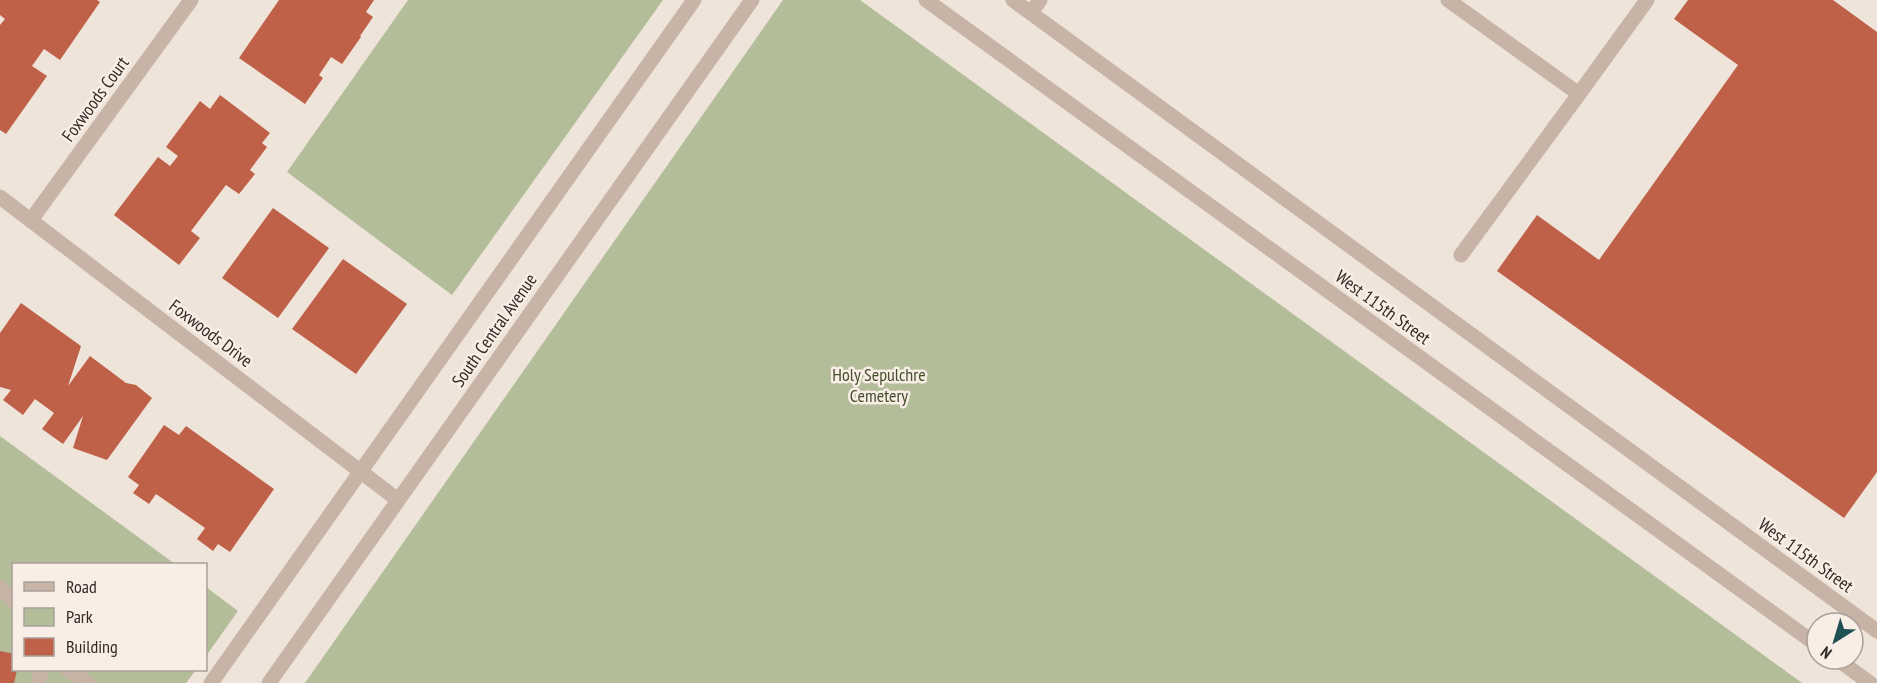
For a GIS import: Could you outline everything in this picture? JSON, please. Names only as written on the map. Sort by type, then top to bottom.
[{"type":"street","name":"Foxwoods Court","points":[[31,220],[191,0]]},
{"type":"street","name":"South Central Avenue","points":[[211,683],[694,0]]},
{"type":"street","name":"South Central Avenue","points":[[269,683],[752,0]]},
{"type":"street","name":"West 115th Street","points":[[926,0],[1805,636]]},
{"type":"street","name":"West 115th Street","points":[[1013,0],[1036,6],[1877,631]]},
{"type":"street","points":[[1448,0],[1579,94]]},
{"type":"street","points":[[1461,255],[1647,0]]},
{"type":"street","name":"Foxwoods Drive","points":[[0,197],[398,500]]},
{"type":"street","points":[[0,587],[12,600]]},
{"type":"street","points":[[71,671],[88,683]]},
{"type":"street","points":[[1854,671],[1870,683]]},
{"type":"green space","points":[[408,0],[663,0],[452,295],[287,172]]},
{"type":"green space","name":"Holy Sepulchre Cemetery","points":[[783,0],[860,0],[1802,683],[305,683]]},
{"type":"green space","points":[[0,436],[174,563],[12,563],[12,671],[195,671],[186,683],[0,683]]},
{"type":"green space","points":[[207,588],[238,611],[207,655]]},
{"type":"building","points":[[0,0],[97,0],[100,2],[60,60],[44,49],[32,66],[47,76],[6,134],[0,130],[0,25],[5,19],[0,15]]},
{"type":"building","points":[[279,0],[374,0],[366,12],[373,17],[361,37],[342,64],[331,57],[319,75],[323,78],[305,104],[239,58]]},
{"type":"building","points":[[1688,0],[1833,0],[1877,32],[1877,472],[1844,518],[1497,271],[1537,215],[1599,260],[1738,65],[1674,19]]},
{"type":"building","points":[[220,95],[270,133],[262,143],[267,147],[250,170],[255,174],[239,194],[226,185],[191,231],[200,238],[179,265],[114,215],[158,157],[170,166],[178,156],[166,147],[200,101],[210,109]]},
{"type":"building","points":[[273,208],[329,248],[278,318],[222,278]]},
{"type":"building","points":[[343,259],[407,304],[356,374],[292,329]]},
{"type":"building","points":[[21,303],[81,346],[68,386],[90,356],[126,383],[136,385],[152,398],[107,460],[73,448],[83,416],[63,444],[42,429],[54,413],[35,399],[23,415],[3,400],[11,390],[0,387],[0,333]]},
{"type":"building","points":[[164,425],[179,435],[186,426],[274,489],[230,552],[218,544],[213,551],[197,539],[205,528],[156,494],[149,504],[133,493],[139,485],[128,477]]},
{"type":"building","points":[[0,651],[12,654],[12,671],[17,671],[14,683],[0,683]]}]
